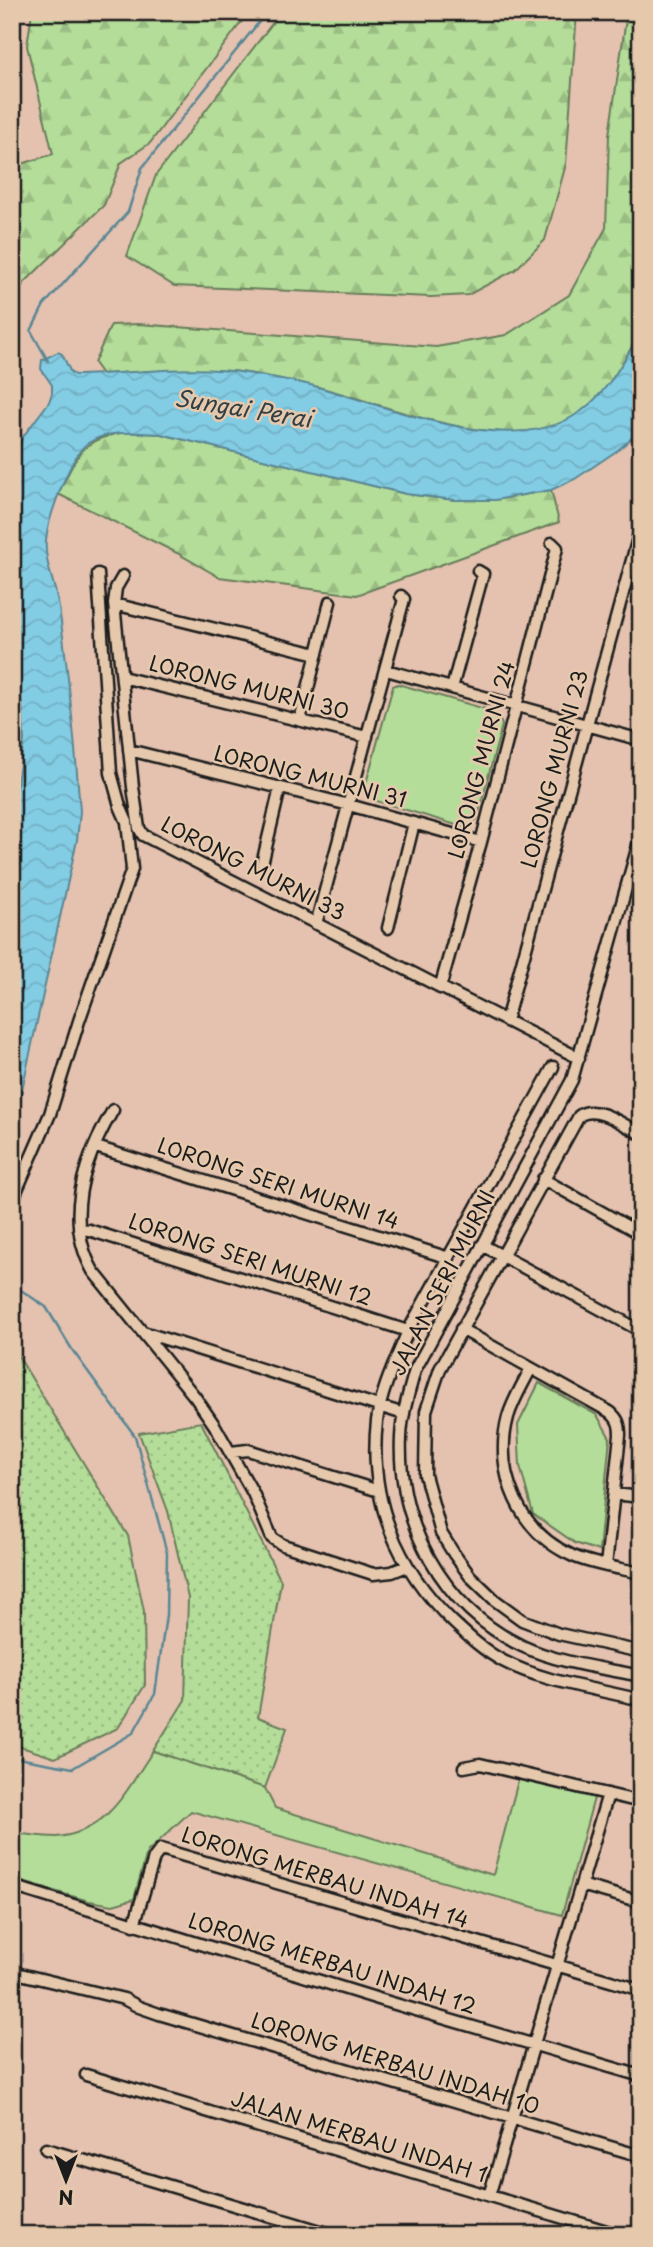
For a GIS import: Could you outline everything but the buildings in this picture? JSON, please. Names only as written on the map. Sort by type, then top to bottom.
[{"type":"street","name":"LORONG MURNI 23","points":[[506,1021],[641,527]]},
{"type":"street","name":"LORONG MURNI 24","points":[[440,988],[481,842],[557,548],[552,543]]},
{"type":"street","points":[[452,688],[483,574],[478,571]]},
{"type":"street","points":[[12,1201],[50,1114],[132,869],[128,822],[120,806],[111,772],[98,574]]},
{"type":"street","name":"LORONG MURNI 33","points":[[123,576],[116,588],[114,604],[129,750],[139,828],[143,835],[579,1058]]},
{"type":"street","points":[[316,924],[386,670],[404,599],[401,596]]},
{"type":"street","points":[[300,720],[330,602]]},
{"type":"street","points":[[114,604],[317,654]]},
{"type":"street","points":[[386,670],[641,740]]},
{"type":"street","name":"LORONG MURNI 30","points":[[122,677],[368,737]]},
{"type":"street","name":"LORONG MURNI 31","points":[[129,750],[349,805],[481,842]]},
{"type":"street","points":[[262,864],[281,788]]},
{"type":"street","points":[[388,928],[414,823]]},
{"type":"street","name":"JALAN SERI MURNI","points":[[641,835],[572,1080],[415,1370],[404,1414],[401,1457],[406,1501],[413,1522],[432,1563],[464,1604],[485,1622],[524,1647],[641,1676]]},
{"type":"street","points":[[629,880],[641,883]]},
{"type":"street","points":[[553,1067],[408,1331],[393,1367],[377,1422],[379,1491],[393,1537],[407,1566],[424,1592],[469,1637],[502,1661],[532,1673],[641,1700]]},
{"type":"street","points":[[113,1110],[78,1196],[82,1247],[93,1271],[195,1397],[231,1452],[253,1493],[272,1538],[283,1545],[373,1574],[393,1572],[407,1566]]},
{"type":"street","points":[[641,1134],[597,1111],[584,1112],[579,1116],[440,1369],[426,1411],[425,1475],[441,1533],[470,1576],[496,1601],[522,1620],[559,1634],[641,1652]]},
{"type":"street","name":"LORONG SERI MURNI 14","points":[[96,1147],[449,1258]]},
{"type":"street","points":[[543,1179],[641,1234]]},
{"type":"street","name":"LORONG SERI MURNI 12","points":[[79,1229],[101,1233],[408,1331]]},
{"type":"street","points":[[482,1245],[641,1331]]},
{"type":"street","points":[[461,1329],[610,1412],[620,1424],[606,1566]]},
{"type":"street","points":[[143,1332],[404,1414]]},
{"type":"street","points":[[531,1368],[513,1404],[505,1436],[504,1454],[517,1506],[538,1533],[564,1552],[606,1566],[641,1573]]},
{"type":"street","points":[[231,1452],[248,1450],[379,1491]]},
{"type":"street","points":[[614,1494],[641,1497]]},
{"type":"street","points":[[464,1767],[480,1763],[641,1802]]},
{"type":"street","points":[[489,2196],[608,1794]]},
{"type":"street","name":"LORONG MERBAU INDAH 14","points":[[134,1925],[154,1858],[161,1849],[557,1967]]},
{"type":"street","points":[[581,1885],[641,1902]]},
{"type":"street","name":"LORONG MERBAU INDAH 12","points":[[12,1886],[641,2076]]},
{"type":"street","points":[[557,1967],[641,1990]]},
{"type":"street","name":"LORONG MERBAU INDAH 10","points":[[12,1972],[124,1999],[139,2007],[641,2156]]},
{"type":"street","name":"JALAN MERBAU INDAH 1","points":[[86,2075],[620,2235]]},
{"type":"street","points":[[46,2149],[334,2235]]},
{"type":"green space","points":[[32,12],[249,12],[150,143],[121,163],[104,205],[24,283],[12,303],[12,167],[53,154],[27,46]]},
{"type":"green space","points":[[281,12],[577,12],[566,164],[545,240],[515,270],[468,295],[431,297],[174,286],[127,256],[156,175]]},
{"type":"green space","points":[[627,12],[641,12],[641,331],[604,391],[569,420],[535,430],[497,432],[417,417],[309,385],[241,372],[188,370],[102,374],[94,363],[111,325],[139,324],[436,347],[506,335],[569,295],[606,228],[609,135]]},
{"type":"green space","points":[[126,432],[161,434],[406,494],[455,500],[494,500],[551,490],[559,522],[357,595],[219,577],[58,494],[82,451],[99,439]]},
{"type":"green space","points":[[398,684],[496,712],[502,725],[477,819],[466,828],[370,799],[365,787],[393,686]]},
{"type":"green space","points":[[12,1346],[128,1536],[144,1611],[145,1685],[118,1728],[55,1758],[12,1744]]},
{"type":"green space","points":[[539,1383],[597,1415],[610,1438],[599,1551],[575,1543],[533,1514],[520,1466],[518,1425]]},
{"type":"green space","points":[[201,1422],[281,1581],[258,1717],[287,1728],[265,1788],[153,1751],[185,1700],[188,1598],[168,1511],[139,1433]]},
{"type":"green space","points":[[153,1751],[265,1788],[275,1808],[493,1875],[519,1777],[594,1798],[562,1915],[191,1811],[147,1852],[134,1899],[113,1905],[89,1901],[12,1879],[12,1833],[56,1837],[74,1834],[89,1827],[103,1818],[125,1794]]},
{"type":"water","name":"Sungai Perai","points":[[641,331],[641,430],[618,450],[575,479],[551,490],[495,500],[455,500],[406,494],[161,434],[124,433],[105,436],[88,443],[81,450],[55,503],[46,540],[48,566],[63,633],[80,811],[77,840],[12,1135],[12,814],[24,740],[22,706],[12,657],[12,470],[22,438],[49,402],[52,393],[52,385],[41,369],[42,360],[58,352],[75,375],[182,369],[246,373],[314,386],[444,424],[513,432],[544,428],[572,417],[583,409],[612,379]]},
{"type":"waterway","points":[[48,361],[31,331],[44,305],[128,212],[142,168],[267,12]]},
{"type":"waterway","points":[[12,1284],[46,1307],[73,1351],[135,1436],[167,1553],[166,1615],[155,1694],[133,1733],[73,1768],[12,1757]]}]
